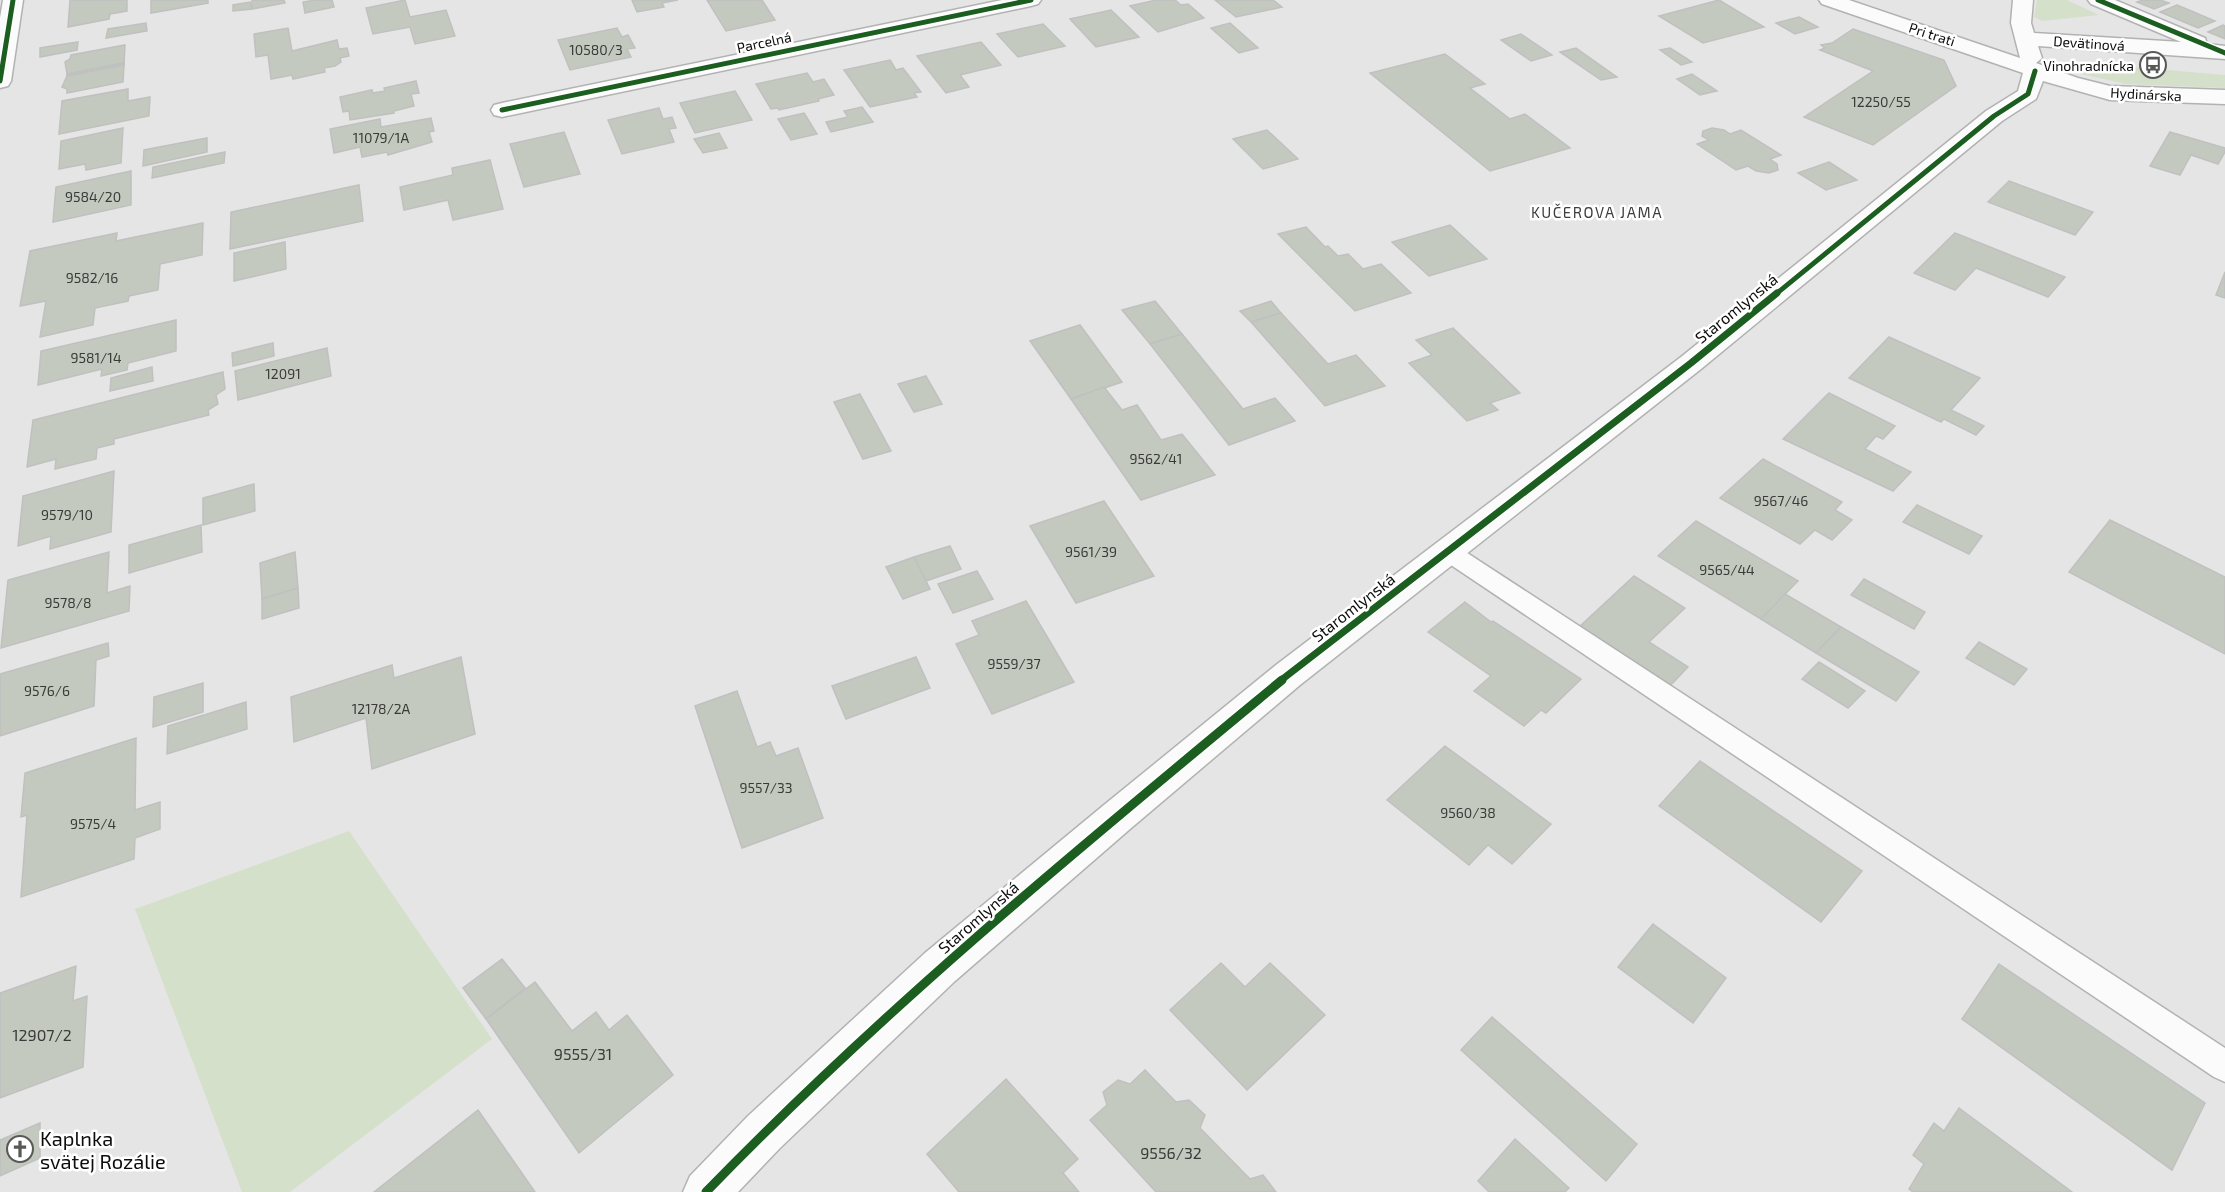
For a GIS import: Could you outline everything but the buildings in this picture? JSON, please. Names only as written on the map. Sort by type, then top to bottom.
[{"type":"street","points":[[0,81],[13,0]]},
{"type":"street","name":"Parcelná","points":[[502,110],[1031,0]]},
{"type":"street","name":"Pri trati","points":[[1828,0],[1962,44],[2034,71]]},
{"type":"street","points":[[2024,0],[2021,24],[2034,71]]},
{"type":"street","points":[[2098,0],[2222,52]]},
{"type":"street","name":"Devätinová","points":[[2025,39],[2222,52]]},
{"type":"street","name":"Hydinárska","points":[[2034,71],[2110,93],[2225,97]]},
{"type":"street","name":"Staromlynská","points":[[706,1192],[764,1132],[949,960],[1288,675],[1690,363],[1994,117],[2028,94],[2034,71]]},
{"type":"lane","points":[[1448,551],[2225,1066]]},
{"type":"green space","points":[[2037,0],[2067,0],[2099,15],[2042,21],[2034,17]]},
{"type":"green space","points":[[2065,61],[2225,75],[2225,88],[2126,84],[2072,72]]},
{"type":"green space","points":[[349,831],[492,1039],[290,1192],[242,1192],[135,909]]},
{"type":"cycle path","points":[[0,81],[13,0]]},
{"type":"cycle path","points":[[502,110],[1031,0]]},
{"type":"cycle path","points":[[2098,0],[2225,53]]},
{"type":"cycle path","points":[[706,1192],[764,1132],[940,967],[1117,817],[1288,675],[1691,363],[1994,116],[2028,94],[2035,71]]},
{"type":"place","name":"Vinohradnícka","points":[[2153,65]]},
{"type":"place","name":"Kaplnka svätej Rozálie","points":[[20,1149]]},
{"type":"district","name":"KUČEROVA JAMA","points":[[1597,212]]}]
